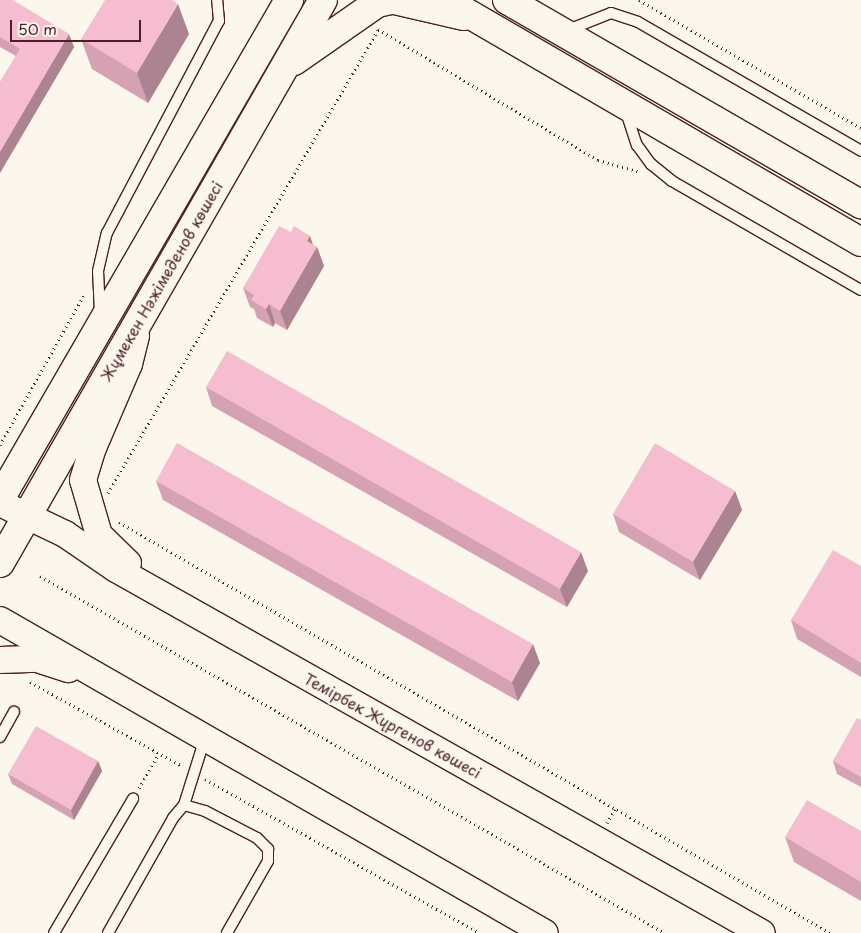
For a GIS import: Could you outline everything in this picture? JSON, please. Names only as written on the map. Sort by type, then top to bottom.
[{"type":"main road","name":"Жұмекен Нәжімеденов көшесі","points":[[0,499],[289,0]]},
{"type":"main road","name":"Жұмекен Нәжімеденов көшесі","points":[[0,562],[323,0]]},
{"type":"main road","points":[[445,0],[861,242]]},
{"type":"main road","points":[[509,1],[861,204]]},
{"type":"main road","points":[[283,69],[385,8],[474,17]]},
{"type":"street","points":[[142,315],[129,364],[93,448],[83,480],[88,503],[99,535],[156,592]]},
{"type":"street","name":"Темірбек Жүргенов көшесі","points":[[0,503],[65,534],[156,592],[762,933]]},
{"type":"street","points":[[0,620],[118,686],[545,933]]},
{"type":"street","points":[[0,660],[36,659],[118,686]]},
{"type":"lane","points":[[101,325],[98,271],[107,233],[219,21],[217,0]]},
{"type":"lane","points":[[562,32],[611,13],[638,22],[861,151]]},
{"type":"lane","points":[[624,104],[637,145],[651,164],[672,181],[861,290]]},
{"type":"lane","points":[[0,737],[14,712]]},
{"type":"lane","points":[[108,933],[173,818],[184,805],[192,772],[206,737]]},
{"type":"lane","points":[[54,933],[133,799]]},
{"type":"lane","points":[[184,805],[205,811],[257,838],[268,849],[268,861],[227,933]]},
{"type":"path","points":[[639,0],[861,128]]},
{"type":"path","points":[[88,503],[111,492],[385,8],[598,160],[672,181]]},
{"type":"path","points":[[0,445],[98,271]]},
{"type":"path","points":[[88,503],[830,933]]},
{"type":"path","points":[[40,576],[665,933]]},
{"type":"path","points":[[25,679],[479,933]]},
{"type":"path","points":[[133,799],[159,754]]},
{"type":"building","points":[[0,0],[13,0],[69,34],[0,152],[0,82],[20,49],[0,37]]},
{"type":"building","points":[[105,0],[172,0],[178,4],[137,73],[81,39]]},
{"type":"building","points":[[279,226],[291,232],[294,226],[310,236],[307,241],[317,247],[280,311],[269,304],[266,309],[251,300],[254,295],[243,288]]},
{"type":"building","points":[[227,351],[581,552],[560,589],[206,387]]},
{"type":"building","points":[[177,443],[533,644],[512,682],[156,481]]},
{"type":"building","points":[[655,443],[735,491],[693,562],[613,514]]},
{"type":"building","points":[[833,550],[861,566],[861,663],[791,620]]},
{"type":"building","points":[[857,718],[861,720],[861,777],[833,761]]},
{"type":"building","points":[[36,726],[98,761],[71,810],[8,774]]},
{"type":"building","points":[[807,800],[861,831],[861,882],[785,837]]}]
